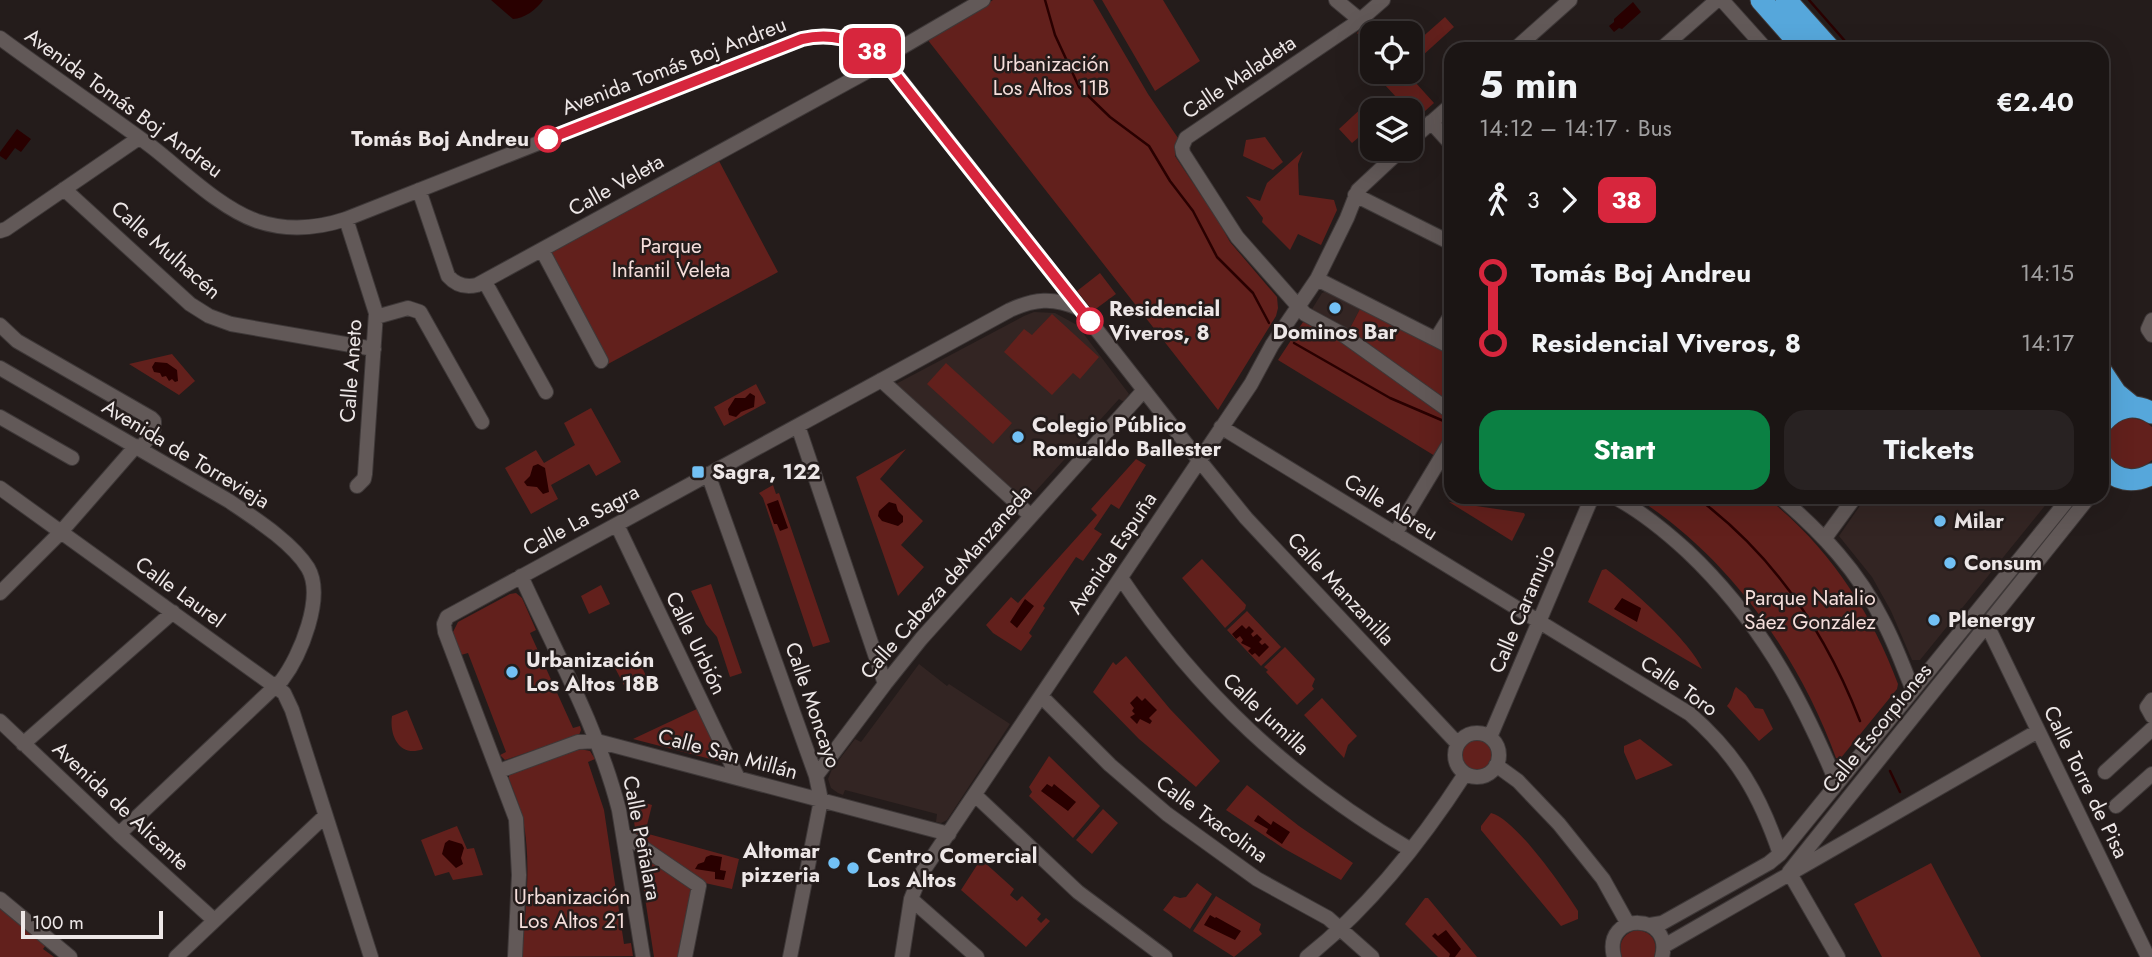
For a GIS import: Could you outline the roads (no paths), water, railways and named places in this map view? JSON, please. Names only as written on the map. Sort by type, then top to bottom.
[{"type":"highway","points":[[1761,0],[1798,42]]},
{"type":"highway","points":[[1786,0],[1824,42]]},
{"type":"highway","points":[[2109,382],[2116,393],[2146,410]]},
{"type":"highway","points":[[2109,416],[2113,412],[2146,410]]},
{"type":"highway","points":[[2109,475],[2133,480],[2152,474]]},
{"type":"street","name":"Calle Veleta","points":[[485,282],[858,77],[983,0]]},
{"type":"street","points":[[1336,0],[1360,20]]},
{"type":"street","name":"Calle Maladeta","points":[[1299,307],[1231,230],[1184,157],[1182,147],[1186,138],[1360,20],[1383,0]]},
{"type":"street","points":[[1523,42],[1570,0]]},
{"type":"street","points":[[1669,42],[1719,0],[1759,42]]},
{"type":"street","name":"Avenida Tomás Boj Andreu","points":[[0,38],[229,207],[253,219],[282,227],[298,228],[346,219],[802,39],[822,36],[846,38],[883,60],[1199,460]]},
{"type":"street","points":[[1423,129],[1444,111]]},
{"type":"street","points":[[1431,122],[1444,136]]},
{"type":"street","points":[[0,231],[139,138]]},
{"type":"street","name":"Avenida Espuña","points":[[902,957],[911,900],[921,874],[1121,578],[1317,279],[1347,218],[1355,195],[1389,161]]},
{"type":"street","name":"Calle Mulhacén","points":[[64,189],[190,304],[209,316],[231,324],[374,349]]},
{"type":"street","points":[[419,190],[448,276],[464,287],[485,282],[546,393]]},
{"type":"street","points":[[1355,195],[1444,240]]},
{"type":"street","name":"Calle Aneto","points":[[346,219],[376,309],[365,474],[357,486]]},
{"type":"street","points":[[542,250],[601,360]]},
{"type":"street","points":[[1050,300],[1058,288],[1057,279]]},
{"type":"street","points":[[1317,279],[1444,343]]},
{"type":"street","name":"Calle La Sagra","points":[[514,957],[519,835],[499,771],[445,632],[444,624],[451,615],[1018,307],[1031,302],[1050,300],[1080,309]]},
{"type":"street","points":[[1299,307],[1310,317],[1342,334],[1444,407]]},
{"type":"street","points":[[376,317],[408,308],[420,312],[482,422]]},
{"type":"street","points":[[2152,320],[2148,329],[2152,335]]},
{"type":"street","points":[[0,325],[17,341],[151,418],[155,424],[138,447],[60,533],[0,593]]},
{"type":"street","points":[[1436,339],[1444,326]]},
{"type":"street","name":"Avenida de Torrevieja","points":[[0,368],[251,515],[295,552],[309,569],[313,596],[306,632],[294,661],[276,687],[119,834]]},
{"type":"street","points":[[881,380],[1031,516]]},
{"type":"street","name":"Calle Cabeza deManzaneda","points":[[816,776],[885,684],[936,622],[1144,390]]},
{"type":"street","points":[[0,417],[72,458]]},
{"type":"street","points":[[798,426],[885,684]]},
{"type":"street","name":"Calle Abreu","points":[[1221,427],[1539,622]]},
{"type":"street","points":[[1395,534],[1444,453]]},
{"type":"street","name":"Calle Manzanilla","points":[[1199,460],[1280,555],[1457,743]]},
{"type":"street","name":"Calle Moncayo","points":[[708,474],[816,776],[821,800],[790,957]]},
{"type":"street","name":"Calle Laurel","points":[[0,488],[276,687]]},
{"type":"street","name":"Calle Caramujo","points":[[1490,737],[1588,504]]},
{"type":"street","points":[[1626,504],[1644,514],[1677,541],[1740,608],[1792,686],[1810,720],[1837,784]]},
{"type":"street","points":[[1788,504],[1825,538],[1852,569],[1875,604],[1913,690]]},
{"type":"street","points":[[1825,538],[1851,504]]},
{"type":"street","name":"Calle Escorpiones","points":[[1650,925],[1662,923],[1769,863],[1780,854],[2064,504]]},
{"type":"street","name":"Calle Escorpiones","points":[[1663,951],[1789,872],[2084,504]]},
{"type":"street","name":"Calle Urbión","points":[[617,526],[738,778]]},
{"type":"street","name":"Calle Peñalara","points":[[522,576],[597,741],[613,786],[643,957]]},
{"type":"street","name":"Calle Jumilla","points":[[1121,578],[1171,647],[1239,722],[1304,779],[1365,822],[1411,850]]},
{"type":"street","points":[[23,744],[173,612]]},
{"type":"street","name":"Calle Toro","points":[[1539,622],[1681,708],[1707,729],[1740,767],[1755,792],[1780,854]]},
{"type":"street","name":"Calle Torre de Pisa","points":[[1987,625],[2148,957]]},
{"type":"street","points":[[276,687],[288,701],[371,957]]},
{"type":"street","name":"Calle Txacolina","points":[[1041,696],[1110,765],[1167,814],[1226,858],[1289,898],[1328,918],[1372,957]]},
{"type":"street","points":[[2152,700],[2147,707],[2152,716]]},
{"type":"street","name":"Avenida de Alicante","points":[[0,721],[214,920]]},
{"type":"street","points":[[2105,772],[2152,729]]},
{"type":"street","points":[[1838,957],[1789,872],[2038,730]]},
{"type":"street","points":[[1472,733],[1490,737],[1499,753],[1496,765],[1483,776],[1465,774],[1456,764],[1457,743],[1472,733]]},
{"type":"street","name":"Calle San Millán","points":[[499,771],[578,742],[597,741],[949,834]]},
{"type":"street","points":[[1496,765],[1518,781],[1559,824],[1603,879],[1628,924]]},
{"type":"street","points":[[1307,957],[1377,890],[1411,850],[1465,774]]},
{"type":"street","points":[[2116,806],[2152,774]]},
{"type":"street","points":[[975,795],[1078,892],[1165,957]]},
{"type":"street","points":[[177,957],[325,816]]},
{"type":"street","points":[[623,834],[699,886],[684,957]]},
{"type":"street","points":[[0,899],[70,957]]},
{"type":"street","points":[[911,900],[977,957]]},
{"type":"street","points":[[1610,954],[1616,935],[1628,924],[1639,922],[1650,925],[1660,934],[1663,951]]},
{"type":"waterway","points":[[1045,0],[1055,35],[1079,87],[1110,117],[1149,146],[1170,181],[1193,211],[1217,257],[1253,293],[1269,323]]},
{"type":"waterway","points":[[1809,0],[1846,42]]},
{"type":"waterway","points":[[1294,343],[1390,398],[1444,421]]},
{"type":"waterway","points":[[1705,504],[1749,544],[1794,597],[1831,657],[1860,721]]},
{"type":"waterway","points":[[1890,771],[1900,792]]},
{"type":"place","name":"Tomás Boj Andreu","points":[[548,139]]},
{"type":"place","name":"Dominos Bar","points":[[1335,308]]},
{"type":"place","name":"Residencial Viveros, 8","points":[[1090,321]]},
{"type":"place","name":"Colegio Público Romualdo Ballester","points":[[1018,437]]},
{"type":"place","name":"Sagra, 122","points":[[698,472]]},
{"type":"place","name":"Milar","points":[[1940,521]]},
{"type":"place","name":"Consum","points":[[1950,563]]},
{"type":"place","name":"Plenergy","points":[[1934,620]]},
{"type":"place","name":"Urbanización Los Altos 18B","points":[[512,672]]},
{"type":"place","name":"Altomar pizzeria","points":[[834,863]]},
{"type":"place","name":"Centro Comercial Los Altos","points":[[853,868]]},
{"type":"park label","name":"Urbanización Los Altos 11B","points":[[1051,76]]},
{"type":"park label","name":"Parque Infantil Veleta","points":[[671,258]]},
{"type":"park label","name":"Parque Natalio Sáez González","points":[[1810,610]]},
{"type":"park label","name":"Urbanización Los Altos 21","points":[[572,909]]}]
